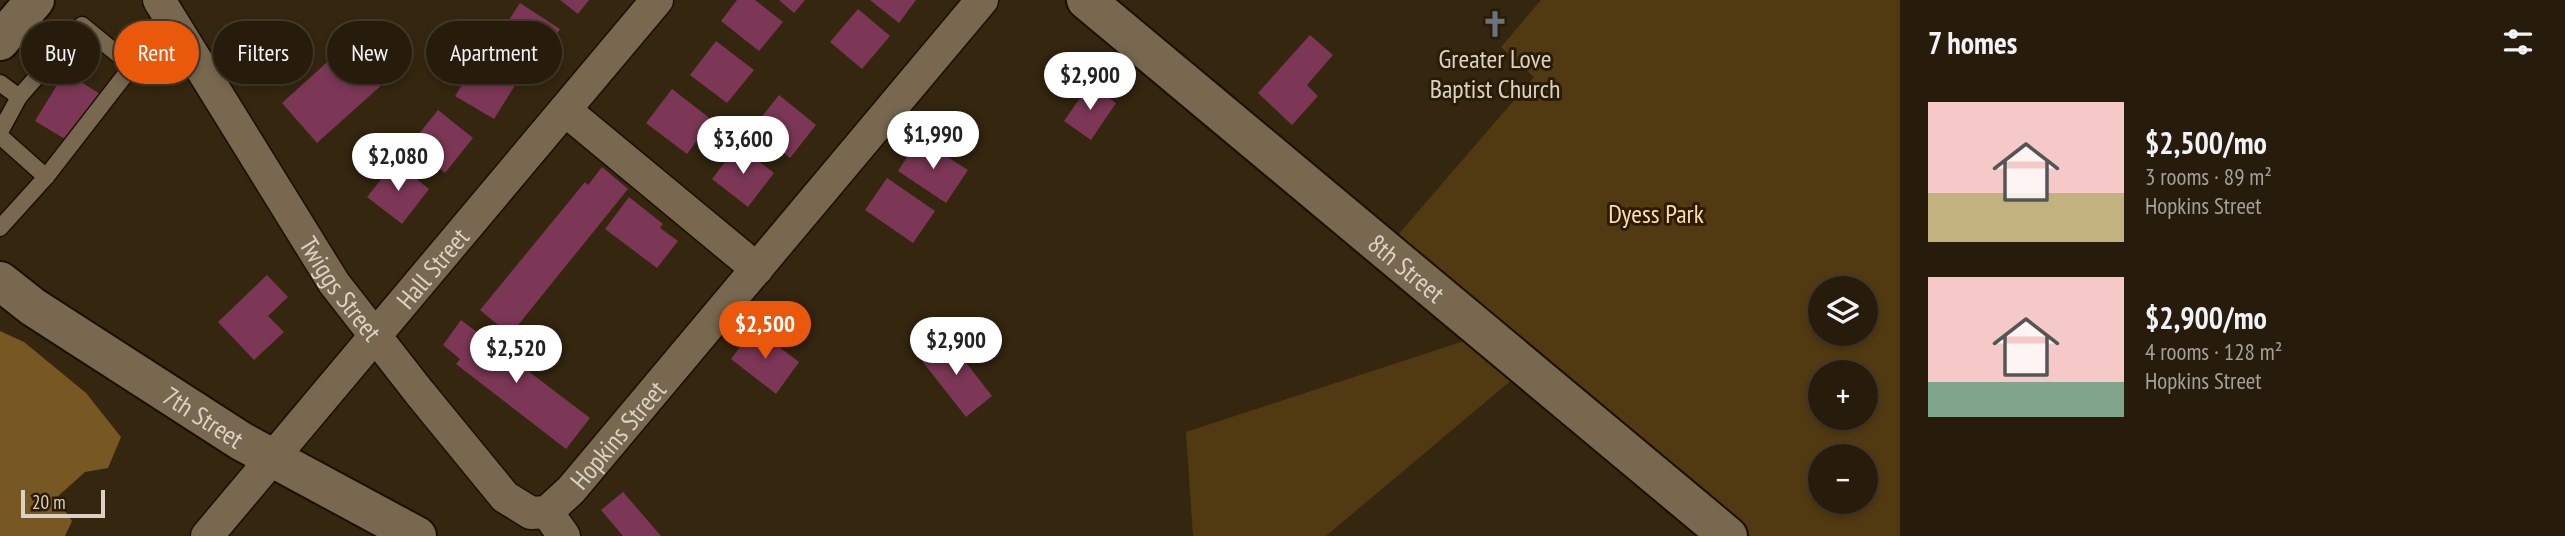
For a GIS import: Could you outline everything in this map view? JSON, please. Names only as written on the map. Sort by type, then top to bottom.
[{"type":"street","points":[[0,41],[35,0]]},
{"type":"street","name":"Hall Street","points":[[207,536],[657,0]]},
{"type":"street","name":"Hopkins Street","points":[[555,524],[571,490],[982,0]]},
{"type":"street","name":"8th Street","points":[[1086,0],[1728,536]]},
{"type":"street","name":"Twiggs Street","points":[[165,9],[334,283],[505,497],[555,524]]},
{"type":"street","points":[[565,110],[757,269]]},
{"type":"street","name":"7th Street","points":[[0,281],[33,307],[241,442],[417,536]]},
{"type":"lane","points":[[46,177],[0,134],[19,97],[82,25],[114,51]]},
{"type":"lane","points":[[0,83],[19,97]]},
{"type":"lane","points":[[0,228],[46,177],[118,84]]},
{"type":"green space","name":"Dyess Park","points":[[1541,0],[1900,0],[1900,536],[1699,536],[1724,506],[1397,236],[1534,77],[1501,47]]},
{"type":"green space","points":[[1467,340],[1514,378],[1326,536],[1193,536],[1186,432]]},
{"type":"shaded area","points":[[0,331],[24,342],[86,393],[121,437],[108,468],[85,472],[56,498],[72,521],[65,536],[0,536]]},
{"type":"building","points":[[560,0],[589,0],[578,14]]},
{"type":"building","points":[[737,0],[755,0],[783,22],[759,51],[721,21]]},
{"type":"building","points":[[779,0],[805,0],[794,13]]},
{"type":"building","points":[[870,0],[916,0],[899,23]]},
{"type":"building","points":[[520,3],[548,21],[508,21]]},
{"type":"building","points":[[858,9],[890,36],[862,69],[830,42]]},
{"type":"building","points":[[1310,35],[1333,55],[1307,85],[1318,96],[1292,125],[1258,93]]},
{"type":"building","points":[[716,41],[754,70],[727,103],[690,75]]},
{"type":"building","points":[[327,62],[327,84],[383,84],[317,143],[282,103],[303,84],[313,84],[313,75]]},
{"type":"building","points":[[58,84],[84,84],[100,94],[70,142],[35,121]]},
{"type":"building","points":[[463,84],[516,84],[494,119],[455,96]]},
{"type":"building","points":[[1090,84],[1116,103],[1091,140],[1064,121]]},
{"type":"building","points":[[672,89],[712,120],[687,154],[646,123]]},
{"type":"building","points":[[779,95],[816,125],[790,158],[753,128]]},
{"type":"building","points":[[438,110],[473,138],[445,173],[410,145]]},
{"type":"building","points":[[919,139],[968,170],[946,203],[898,171]]},
{"type":"building","points":[[738,145],[774,173],[748,207],[712,179]]},
{"type":"building","points":[[395,162],[429,189],[402,224],[367,197]]},
{"type":"building","points":[[602,167],[628,189],[510,335],[480,310],[585,182],[588,185]]},
{"type":"building","points":[[887,178],[935,211],[913,243],[865,210]]},
{"type":"building","points":[[629,197],[663,224],[660,228],[678,241],[657,268],[605,229]]},
{"type":"building","points":[[267,275],[288,297],[268,316],[284,332],[254,360],[218,322]]},
{"type":"building","points":[[461,320],[590,418],[566,449],[456,364],[460,359],[443,345]]},
{"type":"building","points":[[754,328],[799,362],[776,394],[731,359]]},
{"type":"building","points":[[946,337],[992,396],[966,417],[919,357]]},
{"type":"building","points":[[623,492],[661,536],[623,536],[601,510]]},
{"type":"place","name":"Greater Love Baptist Church","points":[[1495,24]]}]
